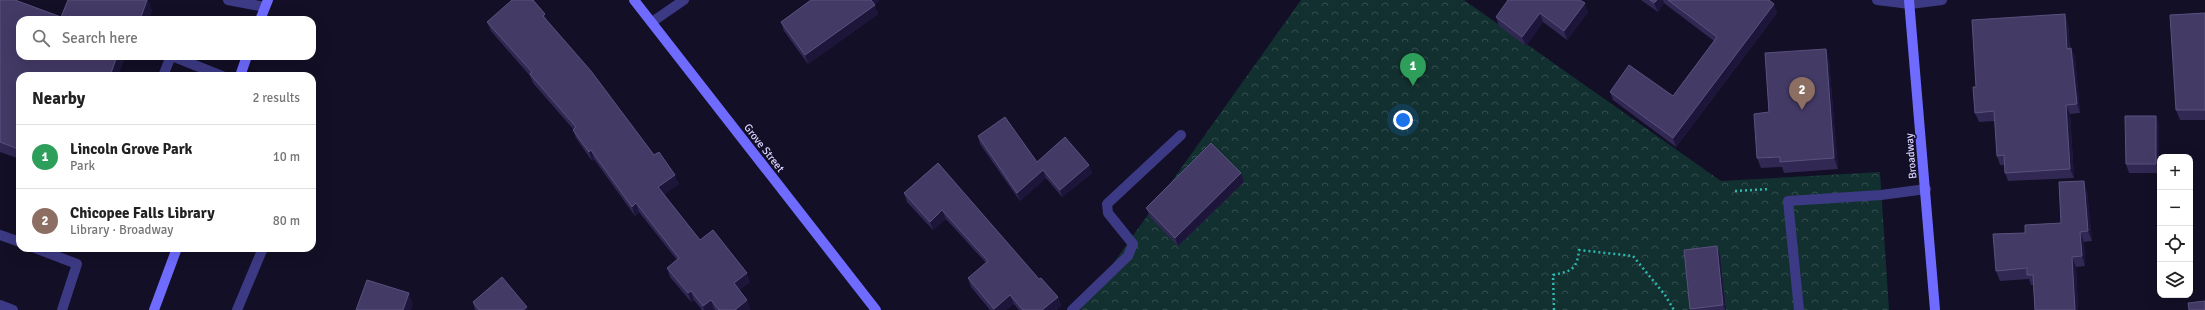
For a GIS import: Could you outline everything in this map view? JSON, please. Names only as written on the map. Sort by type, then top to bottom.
[{"type":"main road","name":"Grove Street","points":[[634,0],[876,310]]},
{"type":"main road","name":"Broadway","points":[[1910,2],[1935,310]]},
{"type":"main road","points":[[262,16],[266,4]]},
{"type":"main road","points":[[241,72],[246,60]]},
{"type":"main road","points":[[154,310],[176,252]]},
{"type":"street","points":[[228,0],[266,4]]},
{"type":"street","points":[[652,22],[684,0]]},
{"type":"street","points":[[1877,0],[1910,2],[1942,0]]},
{"type":"street","points":[[165,72],[169,60]]},
{"type":"street","points":[[181,60],[212,72]]},
{"type":"street","points":[[1072,310],[1128,256],[1133,244],[1108,213],[1107,204],[1181,135]]},
{"type":"street","points":[[1799,310],[1788,201],[1882,195],[1926,189]]},
{"type":"street","points":[[0,235],[16,241]]},
{"type":"street","points":[[45,252],[76,264],[62,310]]},
{"type":"street","points":[[237,310],[261,252]]},
{"type":"street","points":[[0,305],[13,310]]},
{"type":"path","points":[[1735,191],[1768,188]]},
{"type":"path","points":[[1554,310],[1553,275],[1570,271],[1578,262],[1579,250],[1633,256],[1665,295],[1674,310]]},
{"type":"green space","points":[[1301,0],[1464,0],[1721,181],[1880,172],[1889,310],[1080,310]]},
{"type":"building","points":[[0,0],[15,0],[58,16],[16,16],[16,60],[116,60],[111,72],[16,72],[16,148],[0,142]]},
{"type":"building","points":[[68,0],[147,0],[141,16],[61,16]]},
{"type":"building","points":[[512,0],[533,0],[545,14],[543,16],[591,71],[654,155],[659,152],[675,175],[658,187],[700,240],[713,230],[747,273],[734,283],[747,300],[735,310],[719,310],[711,300],[703,306],[691,291],[688,293],[667,268],[679,258],[636,203],[632,207],[591,150],[589,152],[573,130],[576,127],[530,74],[532,72],[487,22]]},
{"type":"building","points":[[811,0],[871,0],[875,5],[805,55],[781,22]]},
{"type":"building","points":[[1508,0],[1580,0],[1585,3],[1564,31],[1540,13],[1522,37],[1496,17]]},
{"type":"building","points":[[1650,0],[1657,0],[1654,3]]},
{"type":"building","points":[[1668,0],[1769,0],[1774,4],[1673,138],[1610,92],[1629,65],[1673,96],[1717,37]]},
{"type":"building","points":[[2205,13],[2205,110],[2176,110],[2170,15]]},
{"type":"building","points":[[2065,14],[2067,49],[2071,48],[2077,104],[2066,105],[2070,169],[2005,173],[2004,155],[1997,156],[1994,111],[1975,113],[1973,87],[1976,87],[1972,20]]},
{"type":"building","points":[[1826,49],[1834,158],[1780,162],[1780,157],[1757,158],[1754,114],[1769,112],[1765,53]]},
{"type":"building","points":[[2125,116],[2156,116],[2156,164],[2126,164]]},
{"type":"building","points":[[1005,117],[1037,162],[1065,137],[1089,165],[1060,190],[1043,170],[1017,193],[978,136]]},
{"type":"building","points":[[1211,143],[1241,173],[1175,238],[1146,208]]},
{"type":"building","points":[[938,163],[1039,279],[1041,278],[1058,297],[1042,310],[1023,310],[1010,295],[994,309],[968,278],[988,261],[942,210],[930,222],[904,193]]},
{"type":"building","points":[[2084,181],[2088,231],[2080,232],[2082,256],[2072,257],[2075,310],[2035,310],[2033,275],[2027,275],[2027,268],[1996,271],[1993,234],[2025,233],[2025,225],[2061,223],[2059,182]]},
{"type":"building","points":[[1717,246],[1723,305],[1690,309],[1684,250]]},
{"type":"building","points":[[502,277],[527,307],[523,310],[479,310],[473,302]]},
{"type":"building","points":[[367,280],[409,293],[403,310],[356,310]]},
{"type":"building","points":[[2205,301],[2205,310],[2189,310],[2188,303]]},
{"type":"place","name":"Lincoln Grove Park","points":[[1413,86]]},
{"type":"place","name":"Chicopee Falls Library","points":[[1802,110]]}]
